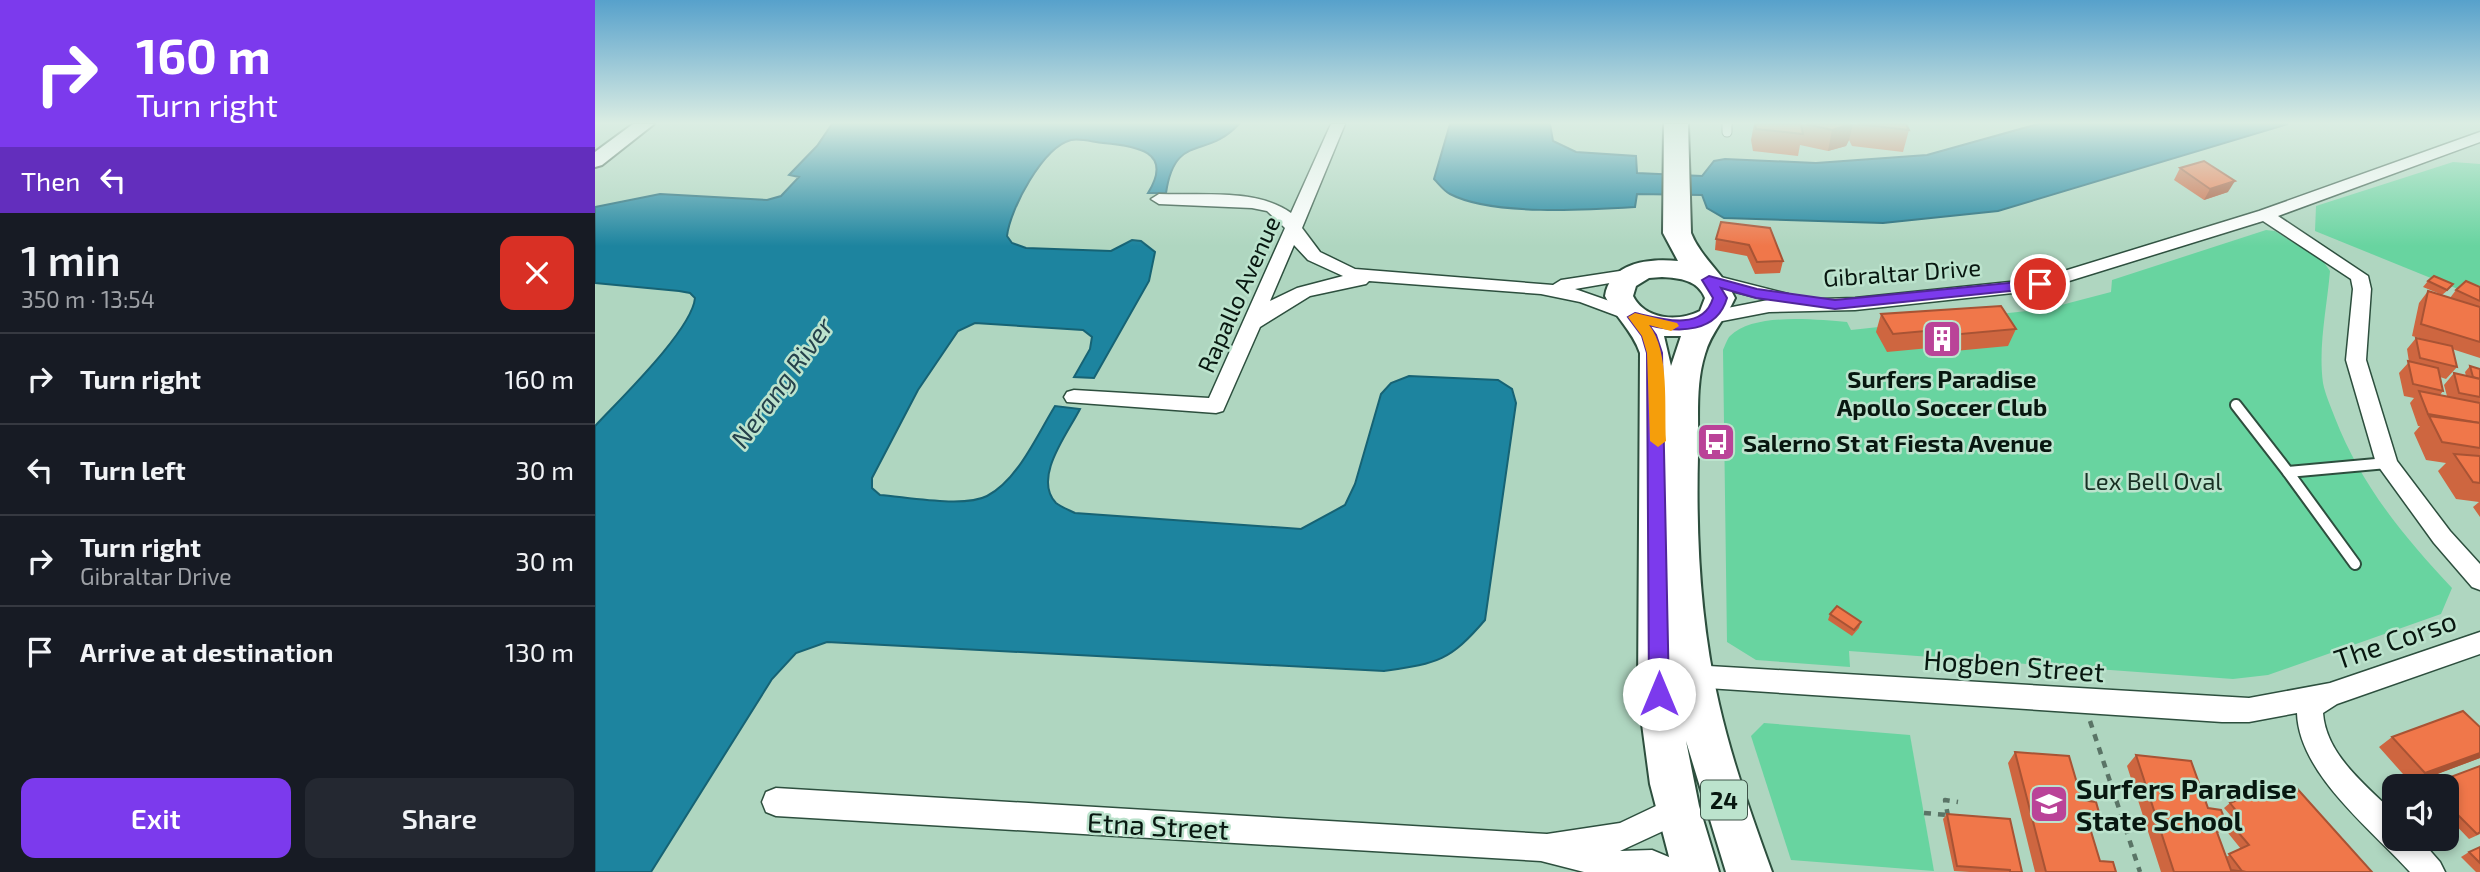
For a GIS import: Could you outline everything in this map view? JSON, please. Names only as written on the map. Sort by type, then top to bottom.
[{"type":"main road","name":"24","points":[[1665,165],[1667,184],[1681,245],[1720,298],[1710,318],[1694,337],[1685,371],[1681,555],[1692,676],[1723,798],[1749,872]]},
{"type":"main road","name":"24","points":[[1670,165],[1654,246],[1619,290],[1622,306],[1649,335],[1655,353],[1659,694],[1672,790],[1696,872]]},
{"type":"main road","points":[[1634,273],[1676,269],[1708,279]]},
{"type":"main road","points":[[1633,316],[1657,325],[1677,326],[1710,318]]},
{"type":"street","name":"Rapallo Avenue","points":[[1074,397],[1216,406],[1321,165]]},
{"type":"street","name":"Gibraltar Drive","points":[[1710,318],[1760,307],[1808,303],[1855,304],[2040,284],[2265,215],[2403,165]]},
{"type":"street","points":[[1159,199],[1252,204],[1282,200],[1312,186]]},
{"type":"street","points":[[1252,204],[1279,211],[1294,226],[1306,249],[1326,264],[1352,274],[1541,288],[1593,300],[1633,316]]},
{"type":"street","points":[[2265,215],[2359,276],[2362,289],[2355,360],[2387,463],[2442,537],[2480,580]]},
{"type":"street","points":[[1541,288],[1634,273]]},
{"type":"street","points":[[1252,325],[1278,304],[1312,288],[1353,280],[1393,279]]},
{"type":"street","name":"Gibraltar Drive","points":[[1708,279],[1743,291],[1808,303]]},
{"type":"street","name":"The Corso","points":[[2330,695],[2480,643]]},
{"type":"street","name":"Hogben Street","points":[[1692,676],[2249,710],[2330,695]]},
{"type":"street","points":[[2330,695],[2318,700],[2310,709],[2311,726],[2317,746],[2382,819]]},
{"type":"street","name":"Etna Street","points":[[1541,847],[1622,837],[1672,790]]},
{"type":"street","name":"Etna Street","points":[[776,802],[1541,847],[1623,867],[1652,865],[1671,872]]},
{"type":"street","points":[[2411,851],[2430,872]]},
{"type":"lane","points":[[2236,405],[2355,565]]},
{"type":"lane","points":[[2288,472],[2387,463]]},
{"type":"path","points":[[2073,668],[2140,872]]},
{"type":"path","points":[[1924,813],[1948,817],[1945,800],[1958,802]]},
{"type":"green space","points":[[2445,165],[2480,165],[2480,298],[2315,231],[2316,206]]},
{"type":"green space","name":"Lex Bell Oval","points":[[2266,230],[2275,231],[2323,261],[2330,271],[2323,327],[2322,369],[2325,392],[2357,466],[2371,488],[2417,549],[2452,588],[2441,614],[2268,675],[2233,679],[1849,651],[1850,667],[1756,660],[1727,642],[1723,350],[1730,336],[1741,328],[1770,320],[1847,322],[1851,330],[2046,309],[2111,292],[2112,280]]},
{"type":"green space","points":[[1764,723],[1910,735],[1934,871],[1791,860],[1751,736]]},
{"type":"water","name":"Nerang River","points":[[799,165],[1040,165],[1021,196],[1009,224],[1007,236],[1012,243],[1026,248],[1111,251],[1132,240],[1141,241],[1155,252],[1149,281],[1094,378],[1074,377],[1090,349],[1092,337],[1083,330],[975,323],[958,331],[918,390],[872,478],[872,488],[880,495],[950,501],[987,496],[998,489],[1017,468],[1055,406],[1080,409],[1055,456],[1048,481],[1050,493],[1056,503],[1075,513],[1301,529],[1345,505],[1355,484],[1381,394],[1391,383],[1409,376],[1498,380],[1512,389],[1516,403],[1485,620],[1461,645],[1441,658],[1417,666],[1384,671],[827,642],[796,653],[772,679],[651,872],[595,872],[595,426],[668,346],[691,312],[695,298],[690,293],[679,291],[595,283],[595,207],[660,194],[767,200],[781,196],[799,177],[789,175]]},
{"type":"water","points":[[1156,165],[1175,165],[1170,174],[1166,193],[1148,193],[1155,179]]},
{"type":"water","points":[[1438,165],[1637,165],[1637,173],[1702,176],[1711,165],[2152,165],[1998,211],[1883,223],[1724,218],[1707,208],[1702,195],[1637,194],[1635,207],[1515,209],[1468,201],[1448,193],[1434,179]]},
{"type":"building","points":[[2210,165],[2235,181],[2210,189],[2180,168]]},
{"type":"building","points":[[1721,222],[1770,228],[1783,261],[1757,262],[1749,245],[1716,239]]},
{"type":"building","points":[[2434,276],[2453,284],[2447,290],[2428,281]]},
{"type":"building","points":[[2466,281],[2480,287],[2480,301],[2456,290]]},
{"type":"building","points":[[2428,291],[2480,307],[2480,342],[2421,324]]},
{"type":"building","points":[[2001,306],[2016,329],[1950,335],[1947,329],[1893,334],[1881,314]]},
{"type":"building","points":[[2416,338],[2452,346],[2457,367],[2420,358]]},
{"type":"building","points":[[2408,361],[2438,368],[2443,391],[2413,384]]},
{"type":"building","points":[[2470,366],[2480,369],[2480,379],[2473,377]]},
{"type":"building","points":[[2454,373],[2480,379],[2480,397],[2459,393]]},
{"type":"building","points":[[2419,391],[2480,403],[2480,423],[2428,414]]},
{"type":"building","points":[[2429,416],[2480,423],[2480,448],[2442,442]]},
{"type":"building","points":[[2454,454],[2480,456],[2480,483],[2473,482]]},
{"type":"building","points":[[1837,606],[1861,622],[1854,630],[1830,614]]},
{"type":"building","points":[[2463,711],[2480,727],[2480,753],[2425,773],[2392,737]]},
{"type":"building","points":[[2015,752],[2069,756],[2082,800],[2096,802],[2100,816],[2086,815],[2100,861],[2113,862],[2116,872],[2046,872]]},
{"type":"building","points":[[2136,755],[2191,761],[2208,808],[2221,810],[2227,825],[2214,824],[2231,870],[2246,872],[2174,872]]},
{"type":"building","points":[[2480,766],[2480,832],[2477,834],[2459,816],[2459,774]]},
{"type":"building","points":[[2293,784],[2372,872],[2242,871],[2229,854],[2249,845],[2226,818],[2238,813],[2230,803],[2274,785],[2279,790]]},
{"type":"building","points":[[1947,814],[2010,819],[2022,872],[1957,866]]},
{"type":"building","points":[[2480,847],[2480,863],[2469,852]]},
{"type":"slow traffic","points":[[1658,441],[1655,353],[1649,335],[1635,317],[1657,325],[1671,326]]},
{"type":"place","name":"Surfers Paradise Apollo Soccer Club","points":[[1942,339]]},
{"type":"place","name":"Salerno St at Fiesta Avenue","points":[[1716,442]]},
{"type":"place","name":"Surfers Paradise State School","points":[[2049,804]]},
{"type":"route","points":[[1659,694],[1658,424],[1655,353],[1649,335],[1635,317],[1657,325],[1672,326],[1689,326],[1706,321],[1717,311],[1720,298],[1709,280],[1735,289],[1808,303],[1835,304],[2040,284]]}]
